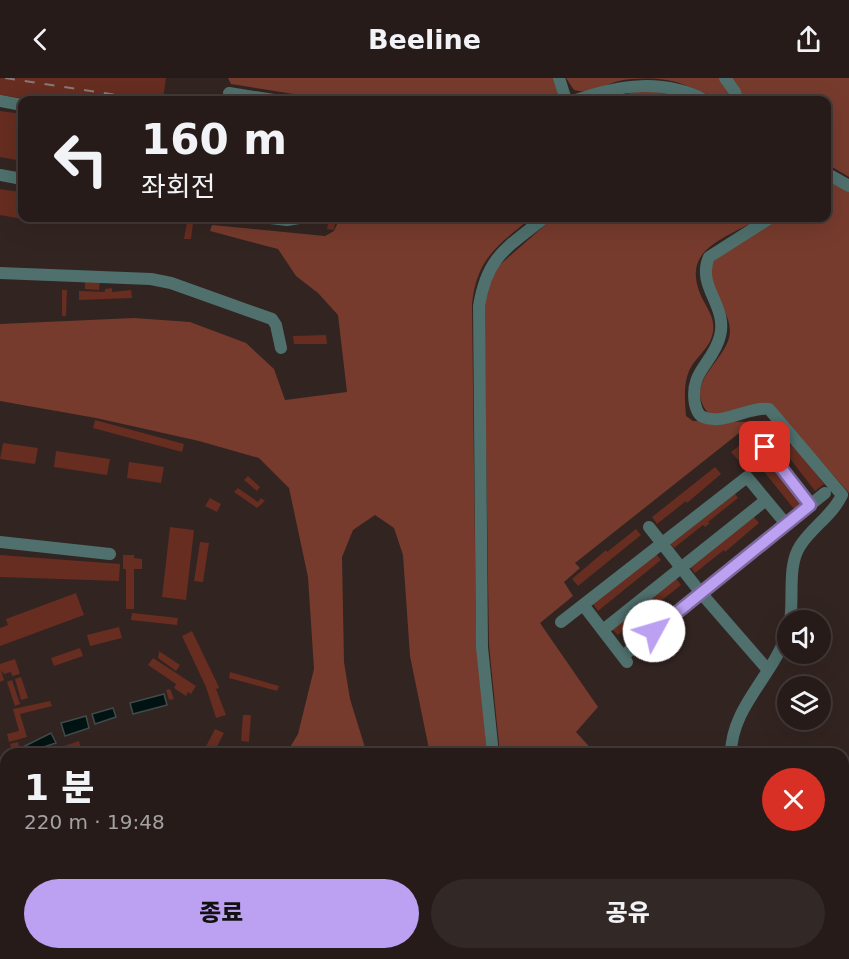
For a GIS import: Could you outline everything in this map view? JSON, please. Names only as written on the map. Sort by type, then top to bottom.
[{"type":"street","points":[[559,78],[565,96]]},
{"type":"street","points":[[724,78],[736,96]]},
{"type":"street","points":[[589,96],[619,87],[642,84],[673,88],[694,96]]},
{"type":"street","points":[[228,93],[248,96]]},
{"type":"street","points":[[0,101],[18,104]]},
{"type":"street","points":[[0,175],[18,178]]},
{"type":"street","points":[[831,176],[849,186]]},
{"type":"street","points":[[491,748],[482,647],[478,306],[489,267],[503,251],[539,222]]},
{"type":"street","points":[[764,222],[709,257],[705,265],[704,277],[717,304],[721,334],[716,347],[696,377],[695,400],[697,412],[702,416],[717,418],[738,416],[753,409],[769,409],[842,495],[835,509],[799,548],[794,562],[791,610]]},
{"type":"street","points":[[0,273],[124,277],[171,283],[272,319],[276,325],[281,348]]},
{"type":"street","points":[[749,460],[779,435]]},
{"type":"street","points":[[765,447],[810,505]]},
{"type":"street","points":[[561,622],[747,477],[786,524]]},
{"type":"street","points":[[584,606],[625,659],[700,593],[825,493]]},
{"type":"street","points":[[603,630],[766,500]]},
{"type":"street","points":[[649,527],[700,593],[768,670]]},
{"type":"street","points":[[0,542],[110,554]]},
{"type":"street","points":[[732,748],[734,726],[777,652]]},
{"type":"shaded area","points":[[228,78],[555,78],[559,90],[557,96],[306,96],[231,84]]},
{"type":"shaded area","points":[[566,78],[722,78],[731,96],[713,96],[683,84],[654,79],[625,80],[586,91],[574,90]]},
{"type":"shaded area","points":[[729,78],[849,78],[849,177],[831,166],[831,96],[738,96]]},
{"type":"shaded area","points":[[640,91],[665,92],[679,96],[616,96]]},
{"type":"shaded area","points":[[831,181],[849,192],[849,493],[779,414],[709,414],[702,403],[700,393],[702,384],[729,338],[729,324],[715,292],[712,277],[712,263],[728,248],[775,222],[831,222]]},
{"type":"shaded area","points":[[338,222],[526,222],[499,245],[484,264],[472,304],[476,633],[486,748],[429,748],[410,656],[403,555],[394,528],[375,515],[353,530],[342,557],[344,662],[350,699],[365,748],[290,748],[298,734],[314,669],[308,577],[289,488],[259,458],[199,441],[96,418],[0,401],[0,324],[134,318],[190,322],[246,343],[274,369],[285,400],[347,392],[338,315],[318,293],[296,276],[278,249],[210,231],[212,225],[325,236],[334,231]]},
{"type":"shaded area","points":[[548,222],[752,222],[709,247],[696,267],[696,281],[712,318],[713,332],[706,348],[689,371],[685,393],[686,416],[693,421],[753,422],[575,563],[580,568],[564,582],[573,596],[540,623],[598,707],[576,732],[591,748],[499,748],[489,645],[484,311],[488,288],[495,269]]},
{"type":"shaded area","points":[[164,694],[167,705],[133,714],[130,703]]},
{"type":"shaded area","points":[[113,708],[116,717],[95,724],[92,714]]},
{"type":"shaded area","points":[[86,716],[89,728],[65,736],[61,723]]},
{"type":"shaded area","points":[[51,733],[56,743],[40,748],[23,747]]},
{"type":"building","points":[[0,78],[166,78],[164,96],[18,98],[0,95]]},
{"type":"building","points":[[0,111],[18,113],[18,160],[0,157]]},
{"type":"building","points":[[0,189],[18,192],[18,218],[0,215]]},
{"type":"building","points":[[187,222],[193,223],[191,239],[184,239]]},
{"type":"building","points":[[328,222],[335,222],[334,230],[327,229]]},
{"type":"building","points":[[85,281],[100,281],[99,290],[85,289]]},
{"type":"building","points":[[112,288],[112,292],[131,290],[132,298],[79,300],[79,291],[105,292],[105,289]]},
{"type":"building","points":[[62,290],[67,290],[66,316],[62,316]]},
{"type":"building","points":[[326,335],[327,344],[294,344],[293,336]]},
{"type":"building","points":[[95,420],[184,444],[182,452],[93,428]]},
{"type":"building","points":[[771,420],[776,427],[769,433],[763,426]]},
{"type":"building","points":[[758,431],[765,440],[738,460],[731,452]]},
{"type":"building","points":[[3,443],[38,448],[35,464],[0,459]]},
{"type":"building","points":[[793,444],[824,484],[815,491],[784,451]]},
{"type":"building","points":[[56,451],[110,459],[107,475],[54,467]]},
{"type":"building","points":[[129,462],[164,467],[161,483],[127,478]]},
{"type":"building","points":[[771,462],[803,502],[794,509],[762,469]]},
{"type":"building","points":[[715,467],[721,474],[687,503],[686,501],[657,524],[652,517]]},
{"type":"building","points":[[248,476],[260,487],[257,491],[244,480]]},
{"type":"building","points":[[238,488],[258,502],[261,498],[265,501],[257,508],[234,492]]},
{"type":"building","points":[[733,491],[738,498],[705,527],[703,525],[674,548],[669,542]]},
{"type":"building","points":[[210,498],[221,504],[217,512],[205,506]]},
{"type":"building","points":[[753,516],[759,523],[725,552],[724,550],[695,573],[690,567]]},
{"type":"building","points":[[170,527],[194,530],[186,600],[162,597]]},
{"type":"building","points":[[636,529],[641,535],[578,586],[572,579],[606,550],[607,552]]},
{"type":"building","points":[[200,542],[209,543],[203,582],[194,581]]},
{"type":"building","points":[[656,554],[661,560],[598,611],[593,604]]},
{"type":"building","points":[[0,555],[120,564],[119,581],[0,577]]},
{"type":"building","points":[[123,555],[134,555],[134,558],[142,559],[142,569],[134,569],[134,609],[126,609],[126,569],[123,569]]},
{"type":"building","points":[[676,578],[681,585],[618,635],[612,629]]},
{"type":"building","points":[[76,593],[84,615],[0,646],[0,628],[8,625],[6,619]]},
{"type":"building","points":[[132,613],[178,618],[177,625],[131,620]]},
{"type":"building","points":[[119,627],[122,638],[90,646],[87,635]]},
{"type":"building","points":[[192,631],[217,683],[219,688],[216,689],[226,715],[216,718],[206,687],[182,636]]},
{"type":"building","points":[[80,648],[83,656],[54,666],[51,658]]},
{"type":"building","points":[[159,651],[180,665],[176,671],[158,658]]},
{"type":"building","points":[[153,658],[196,686],[191,694],[188,692],[186,696],[174,688],[176,684],[148,665]]},
{"type":"building","points":[[15,659],[20,674],[12,676],[11,672],[4,674],[1,670],[4,680],[0,682],[0,664]]},
{"type":"building","points":[[230,672],[279,686],[277,691],[229,678]]},
{"type":"building","points":[[21,677],[28,698],[21,700],[15,679]]},
{"type":"building","points":[[12,680],[20,704],[15,706],[7,682]]},
{"type":"building","points":[[170,689],[174,699],[169,700],[166,690]]},
{"type":"building","points":[[50,701],[52,706],[20,714],[27,737],[9,742],[7,734],[19,731],[13,709]]},
{"type":"building","points":[[243,715],[251,715],[249,742],[241,741]]},
{"type":"building","points":[[215,729],[224,733],[216,748],[205,748]]},
{"type":"building","points":[[79,741],[81,748],[58,748]]},
{"type":"building","points":[[18,742],[20,748],[11,748],[10,744]]},
{"type":"railway","points":[[5,78],[124,96]]},
{"type":"route","points":[[654,631],[810,505],[765,447]]}]
